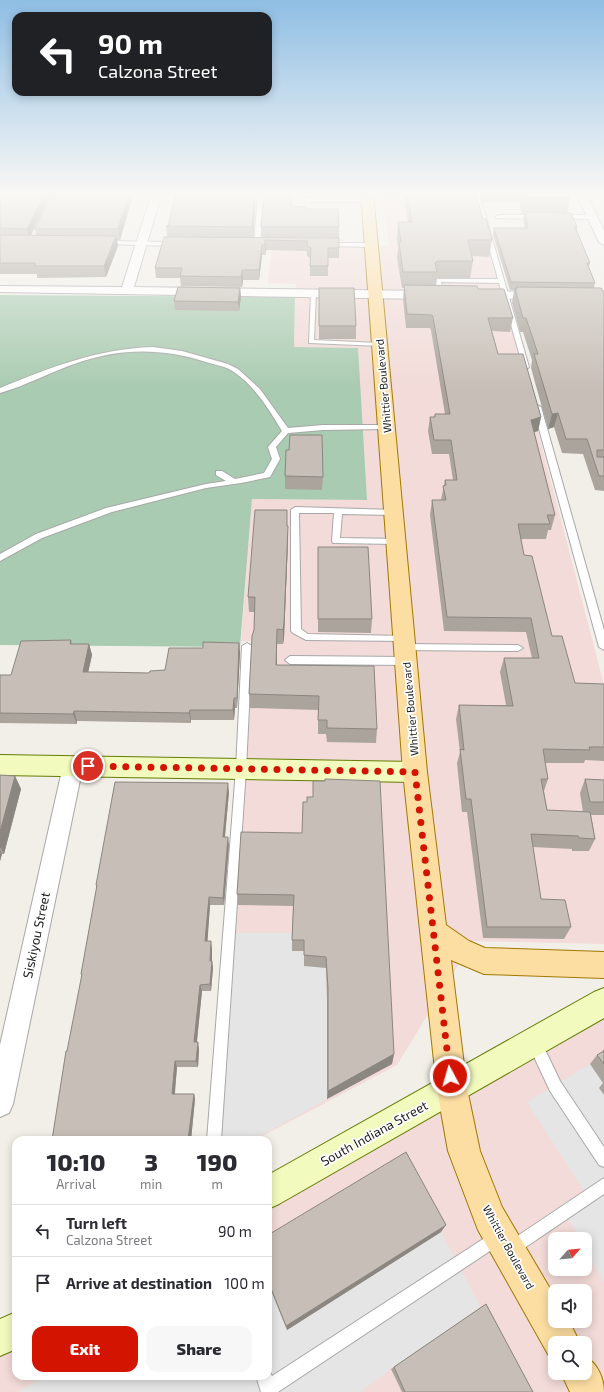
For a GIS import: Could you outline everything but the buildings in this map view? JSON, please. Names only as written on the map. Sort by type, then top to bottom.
[{"type":"main road","name":"Whittier Boulevard","points":[[372,258],[415,772],[452,1089],[464,1151],[490,1218],[558,1336]]},
{"type":"main road","points":[[434,932],[458,950],[484,961],[604,965]]},
{"type":"main road","points":[[583,1380],[590,1392]]},
{"type":"street","points":[[127,291],[137,258]]},
{"type":"street","points":[[0,289],[456,295]]},
{"type":"street","points":[[470,295],[551,296]]},
{"type":"street","points":[[0,765],[415,772]]},
{"type":"street","name":"Siskiyou Street","points":[[0,1104],[73,766]]},
{"type":"street","name":"South Indiana Street","points":[[272,1191],[604,1002]]},
{"type":"street","points":[[0,1338],[12,1332]]},
{"type":"lane","points":[[495,258],[527,372]]},
{"type":"lane","points":[[441,295],[437,280],[502,281]]},
{"type":"lane","points":[[313,293],[311,342],[379,345]]},
{"type":"lane","points":[[0,391],[68,364],[108,352],[152,348],[193,354],[235,370],[261,393],[286,430]]},
{"type":"lane","points":[[536,402],[604,647]]},
{"type":"lane","points":[[0,558],[39,536],[109,510],[206,486],[267,475],[276,459],[272,447],[286,430],[334,426],[386,427]]},
{"type":"lane","points":[[219,473],[234,482]]},
{"type":"lane","points":[[393,512],[295,510],[296,631],[306,637],[405,649]]},
{"type":"lane","points":[[338,511],[336,541],[396,541]]},
{"type":"lane","points":[[214,1136],[241,769],[247,646]]},
{"type":"lane","points":[[290,660],[405,649],[518,648]]},
{"type":"lane","points":[[534,1042],[555,1086],[604,1160]]},
{"type":"lane","points":[[267,1385],[604,1185]]},
{"type":"shaded area","points":[[271,258],[493,258],[604,685],[604,944],[473,941],[397,1065],[263,1136],[218,1136],[254,641],[241,641],[252,499],[367,500],[294,347],[296,284],[268,283]]},
{"type":"shaded area","points":[[229,933],[292,933],[292,951],[304,952],[325,968],[327,998],[327,1099],[260,1136],[217,1136]]},
{"type":"shaded area","points":[[604,1000],[604,1392],[0,1392],[0,1339],[12,1332],[12,1380],[272,1380],[272,1189]]},
{"type":"shaded area","points":[[590,1064],[604,1083],[599,1088],[604,1095],[604,1283],[592,1262],[592,1232],[576,1232],[565,1212],[587,1196],[527,1102]]},
{"type":"shaded area","points":[[441,1232],[481,1308],[391,1369],[360,1392],[18,1392],[39,1380],[272,1380],[272,1293],[287,1329]]},
{"type":"green space","points":[[0,295],[295,297],[294,347],[358,348],[367,500],[252,499],[240,647],[0,645]]},
{"type":"route","points":[[88,766],[415,772],[450,1076]]}]
